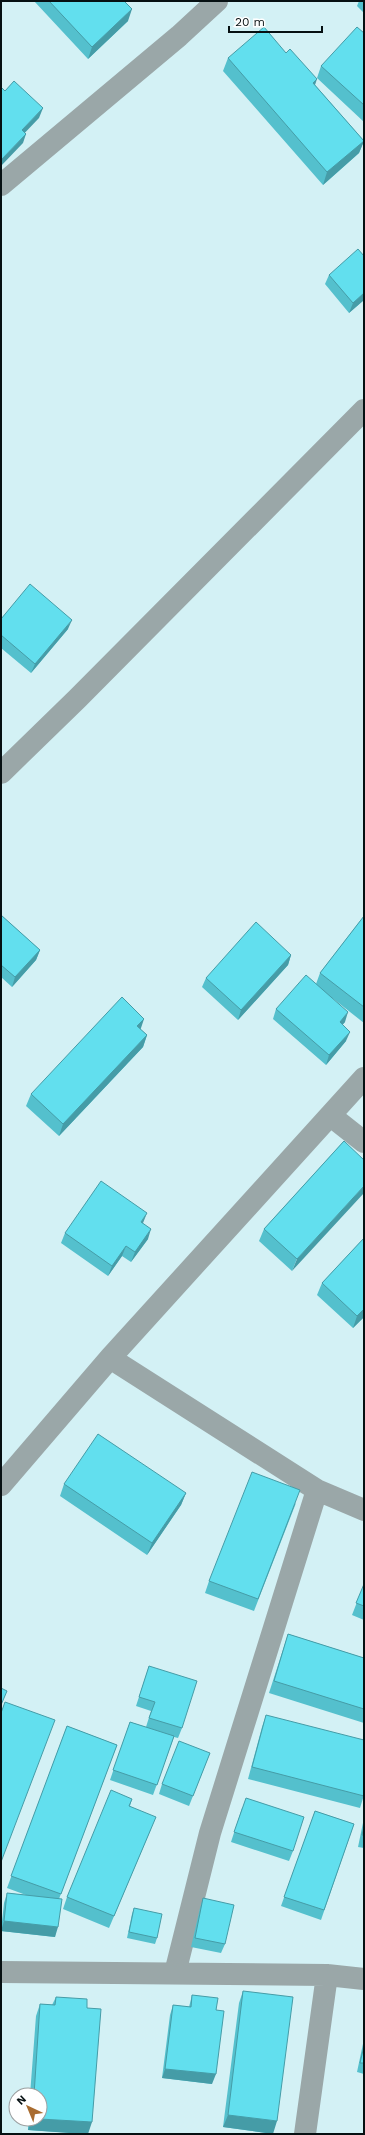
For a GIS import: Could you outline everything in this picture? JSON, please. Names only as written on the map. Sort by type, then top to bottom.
[{"type":"street","points":[[1,185],[179,36],[217,1]]},
{"type":"street","points":[[1,773],[77,699],[364,410]]},
{"type":"street","points":[[1,1485],[110,1358],[364,1078]]},
{"type":"street","points":[[331,1116],[364,1142]]},
{"type":"street","points":[[110,1358],[317,1490],[364,1510]]},
{"type":"street","points":[[175,1974],[210,1833],[317,1490]]},
{"type":"street","points":[[1,1972],[327,1975],[364,1979]]},
{"type":"street","points":[[305,2134],[327,1975]]},
{"type":"building","points":[[49,1],[124,1],[132,9],[92,47]]},
{"type":"building","points":[[264,27],[286,53],[290,49],[317,79],[313,83],[364,141],[327,172],[228,58]]},
{"type":"building","points":[[357,27],[364,33],[364,105],[321,66]]},
{"type":"building","points":[[14,81],[43,108],[22,130],[26,134],[1,160],[1,87],[5,91]]},
{"type":"building","points":[[358,249],[364,256],[364,293],[353,303],[329,275]]},
{"type":"building","points":[[30,584],[72,620],[35,664],[1,635],[1,619]]},
{"type":"building","points":[[1,915],[40,950],[15,977],[1,965]]},
{"type":"building","points":[[364,916],[364,1007],[320,973]]},
{"type":"building","points":[[256,922],[291,955],[241,1010],[206,978]]},
{"type":"building","points":[[306,975],[348,1012],[340,1022],[350,1032],[329,1055],[276,1009]]},
{"type":"building","points":[[122,997],[144,1019],[137,1026],[147,1035],[63,1124],[31,1094]]},
{"type":"building","points":[[344,1141],[364,1160],[364,1186],[297,1259],[264,1229]]},
{"type":"building","points":[[101,1181],[147,1213],[141,1222],[151,1229],[135,1252],[126,1246],[112,1266],[65,1233]]},
{"type":"building","points":[[364,1238],[364,1309],[357,1316],[322,1283]]},
{"type":"building","points":[[98,1434],[186,1493],[152,1543],[64,1484]]},
{"type":"building","points":[[252,1472],[300,1490],[258,1599],[209,1581]]},
{"type":"building","points":[[364,1584],[364,1606],[356,1603]]},
{"type":"building","points":[[288,1634],[364,1658],[364,1709],[274,1681]]},
{"type":"building","points":[[149,1666],[197,1681],[182,1728],[149,1718],[155,1702],[139,1697]]},
{"type":"building","points":[[1,1688],[7,1691],[1,1705]]},
{"type":"building","points":[[5,1702],[55,1720],[1,1862],[1,1713]]},
{"type":"building","points":[[266,1715],[364,1740],[364,1796],[252,1767]]},
{"type":"building","points":[[130,1722],[174,1736],[157,1785],[113,1770]]},
{"type":"building","points":[[67,1726],[117,1745],[61,1894],[11,1876]]},
{"type":"building","points":[[179,1741],[210,1753],[193,1796],[162,1784]]},
{"type":"building","points":[[111,1790],[132,1799],[129,1806],[156,1817],[114,1916],[67,1897]]},
{"type":"building","points":[[246,1798],[304,1817],[293,1851],[234,1832]]},
{"type":"building","points":[[315,1811],[354,1824],[324,1910],[284,1897]]},
{"type":"building","points":[[7,1893],[62,1899],[58,1927],[4,1921]]},
{"type":"building","points":[[203,1898],[234,1905],[225,1944],[195,1938]]},
{"type":"building","points":[[134,1908],[162,1914],[157,1938],[129,1932]]},
{"type":"building","points":[[243,1991],[293,1997],[277,2121],[228,2115]]},
{"type":"building","points":[[192,1995],[218,1998],[216,2010],[224,2011],[216,2074],[165,2069],[173,2005],[191,2007]]},
{"type":"building","points":[[56,1997],[87,1999],[87,2008],[101,2009],[92,2122],[48,2119],[48,2087],[35,2087],[40,2004],[55,2005]]},
{"type":"building","points":[[364,2046],[364,2063],[360,2063]]}]
